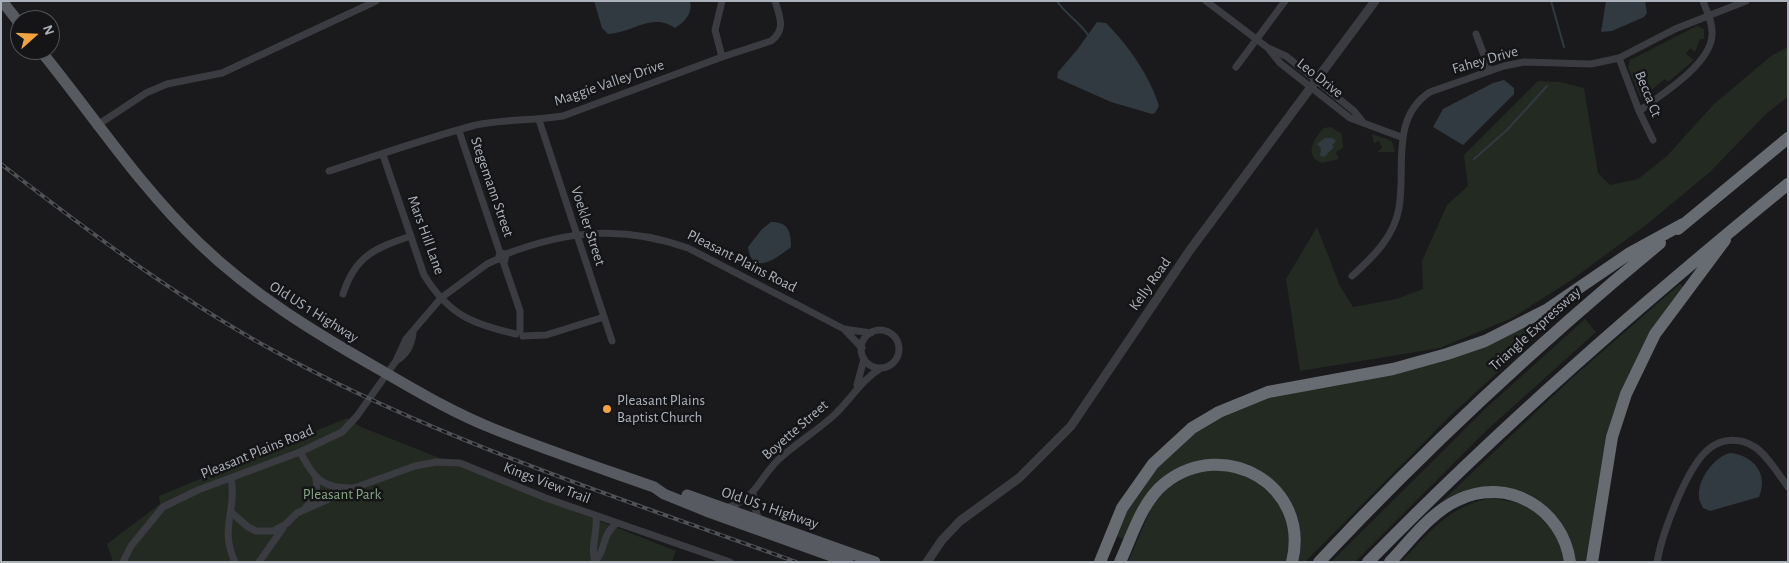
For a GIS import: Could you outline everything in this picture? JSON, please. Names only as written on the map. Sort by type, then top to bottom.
[{"type":"highway","name":"Triangle Expressway","points":[[1319,562],[1389,488],[1479,401],[1583,308],[1788,138]]},
{"type":"highway","points":[[1368,562],[1480,450],[1546,389],[1730,231],[1788,184]]},
{"type":"highway","points":[[1100,562],[1122,508],[1148,470],[1178,440],[1219,412],[1268,392],[1393,369],[1447,354],[1484,341],[1548,309],[1630,253],[1683,224]]},
{"type":"highway","points":[[1592,562],[1612,437],[1626,394],[1654,334],[1686,290],[1713,258],[1730,231]]},
{"type":"highway","points":[[1120,562],[1143,512],[1163,484],[1192,468],[1210,464],[1227,464],[1243,469],[1260,476],[1272,487],[1290,514],[1295,546],[1292,562]]},
{"type":"highway","points":[[1390,562],[1443,509],[1456,500],[1485,492],[1519,496],[1542,509],[1560,528],[1569,551],[1570,562]]},
{"type":"main road","points":[[2,1],[10,11]]},
{"type":"main road","name":"Old US 1 Highway","points":[[47,60],[96,126],[157,199],[200,244],[259,296],[312,330],[436,402],[492,429],[654,488],[706,511],[848,562]]},
{"type":"main road","name":"Old US 1 Highway","points":[[654,488],[666,488],[726,508],[875,562]]},
{"type":"street","points":[[96,126],[146,92],[167,84],[222,73],[376,1]]},
{"type":"street","points":[[722,1],[715,30],[722,57]]},
{"type":"street","name":"Maggie Valley Drive","points":[[329,171],[459,130],[500,121],[539,120],[580,110],[722,57],[771,41],[777,37],[782,24],[775,1]]},
{"type":"street","name":"Leo Drive","points":[[1206,1],[1268,48],[1280,63],[1314,86],[1350,118],[1362,120],[1402,136]]},
{"type":"street","points":[[1236,67],[1285,1]]},
{"type":"street","name":"Kelly Road","points":[[927,562],[942,540],[960,521],[1019,478],[1071,426],[1190,250],[1376,1]]},
{"type":"street","points":[[1639,112],[1698,64],[1712,37],[1703,1]]},
{"type":"street","name":"Fahey Drive","points":[[1352,276],[1376,254],[1390,235],[1399,210],[1402,136],[1406,120],[1420,99],[1430,92],[1490,71],[1524,62],[1590,64],[1619,58],[1675,29],[1746,1]]},
{"type":"street","points":[[1476,34],[1490,71]]},
{"type":"street","name":"Becca Ct","points":[[1619,58],[1639,112],[1653,140]]},
{"type":"street","name":"Voekler Street","points":[[539,120],[612,340]]},
{"type":"street","name":"Stegemann Street","points":[[459,130],[520,311],[520,334]]},
{"type":"street","name":"Mars Hill Lane","points":[[383,155],[424,275],[441,298],[459,316],[520,334],[546,335],[604,317]]},
{"type":"street","name":"Pleasant Plains Road","points":[[124,562],[131,546],[163,507],[198,490],[300,452],[342,432],[357,416],[396,361],[404,356],[412,344],[413,334],[441,298],[465,278],[502,257],[535,243],[576,235],[607,232],[633,233],[664,239],[688,248],[844,329],[871,333]]},
{"type":"street","points":[[343,294],[349,276],[366,256],[383,245],[411,236]]},
{"type":"street","name":"Pleasant Plains Road","points":[[844,329],[862,348]]},
{"type":"street","name":"Boyette Street","points":[[726,508],[738,504],[753,494],[770,469],[832,417],[846,403],[856,388],[881,368],[887,367],[896,359],[899,354],[897,342],[889,333],[883,331],[871,333]]},
{"type":"street","points":[[862,348],[863,342],[871,333]]},
{"type":"street","name":"Boyette Street","points":[[856,388],[864,359],[862,348]]},
{"type":"street","points":[[864,359],[869,364],[881,368]]},
{"type":"street","points":[[1657,562],[1664,533],[1685,482],[1710,448],[1728,440],[1755,447],[1788,487]]},
{"type":"street","points":[[300,452],[316,479]]},
{"type":"street","name":"Kings View Trail","points":[[302,510],[354,488],[415,466],[436,462],[460,463],[546,498],[730,562]]},
{"type":"street","points":[[231,478],[233,490],[232,513],[227,527],[227,537],[235,562]]},
{"type":"street","name":"Kings View Trail","points":[[316,479],[322,483],[341,488],[354,488]]},
{"type":"street","name":"Kings View Trail","points":[[232,513],[248,527],[256,531],[273,531],[284,525],[313,500],[318,488],[316,479]]},
{"type":"street","points":[[753,494],[759,520]]},
{"type":"street","points":[[596,516],[597,526],[592,554],[595,561],[600,557],[608,530],[617,523]]},
{"type":"street","points":[[259,562],[284,525]]},
{"type":"green space","points":[[1697,26],[1704,29],[1704,39],[1700,39],[1695,52],[1690,48],[1686,54],[1694,60],[1668,82],[1665,79],[1649,92],[1651,96],[1647,98],[1640,97],[1628,67],[1630,60]]},
{"type":"green space","points":[[1788,47],[1788,97],[1767,113],[1710,172],[1646,225],[1570,281],[1512,318],[1440,348],[1300,371],[1286,279],[1317,227],[1340,286],[1353,307],[1396,299],[1423,289],[1422,261],[1447,205],[1468,186],[1464,155],[1538,81],[1560,82],[1584,88],[1598,173],[1610,185],[1638,179],[1667,156],[1714,104],[1771,56]]},
{"type":"green space","points":[[1331,127],[1342,134],[1343,148],[1336,152],[1339,159],[1322,163],[1313,156],[1312,147],[1324,128]]},
{"type":"green space","points":[[1372,134],[1392,141],[1395,152],[1377,152],[1382,148],[1379,141],[1374,143]]},
{"type":"green space","points":[[1680,284],[1684,287],[1626,387],[1589,562],[1574,562],[1573,552],[1518,491],[1440,506],[1439,504],[1572,378]]},
{"type":"green space","points":[[1569,301],[1571,303],[1559,316],[1449,417],[1305,562],[1297,562],[1293,512],[1245,464],[1174,471],[1126,540],[1114,535],[1122,518],[1147,478],[1201,427],[1252,401],[1417,367]]},
{"type":"green space","points":[[1585,319],[1596,332],[1487,430],[1355,562],[1331,562],[1485,409]]},
{"type":"green space","name":"Pleasant Park","points":[[347,418],[361,427],[676,551],[672,562],[113,562],[107,544],[160,504],[159,496]]},
{"type":"green space","points":[[1209,467],[1243,472],[1278,500],[1291,532],[1288,562],[1128,562],[1154,501],[1178,478]]},
{"type":"green space","points":[[1492,498],[1529,505],[1556,529],[1567,562],[1401,562],[1431,530],[1452,513],[1477,502]]},
{"type":"shaded area","points":[[594,1],[690,1],[691,5],[687,17],[675,28],[658,22],[608,34],[602,28]]},
{"type":"shaded area","points":[[1606,1],[1645,1],[1647,13],[1644,17],[1612,31],[1601,32]]},
{"type":"shaded area","points":[[1097,22],[1106,23],[1137,61],[1150,83],[1159,106],[1155,113],[1152,114],[1111,102],[1057,78],[1058,72]]},
{"type":"shaded area","points":[[1504,80],[1514,88],[1514,94],[1463,145],[1433,127],[1443,109],[1493,83]]},
{"type":"shaded area","points":[[1325,138],[1332,138],[1336,141],[1332,145],[1334,147],[1324,157],[1320,156],[1321,148],[1317,144]]},
{"type":"shaded area","points":[[771,222],[782,224],[788,229],[791,247],[773,260],[760,263],[750,256],[748,247],[762,229]]},
{"type":"shaded area","points":[[1730,453],[1746,457],[1757,467],[1762,481],[1762,489],[1759,497],[1710,511],[1703,508],[1699,500],[1701,484],[1713,464],[1724,455]]},
{"type":"waterway","points":[[1057,1],[1088,35]]},
{"type":"waterway","points":[[1551,1],[1564,47]]},
{"type":"waterway","points":[[1474,159],[1507,130],[1547,86]]},
{"type":"railway","points":[[1,164],[106,243],[215,317],[291,360],[352,391],[414,419],[540,470],[796,562]]},
{"type":"place","name":"Pleasant Plains Baptist Church","points":[[607,409]]}]
